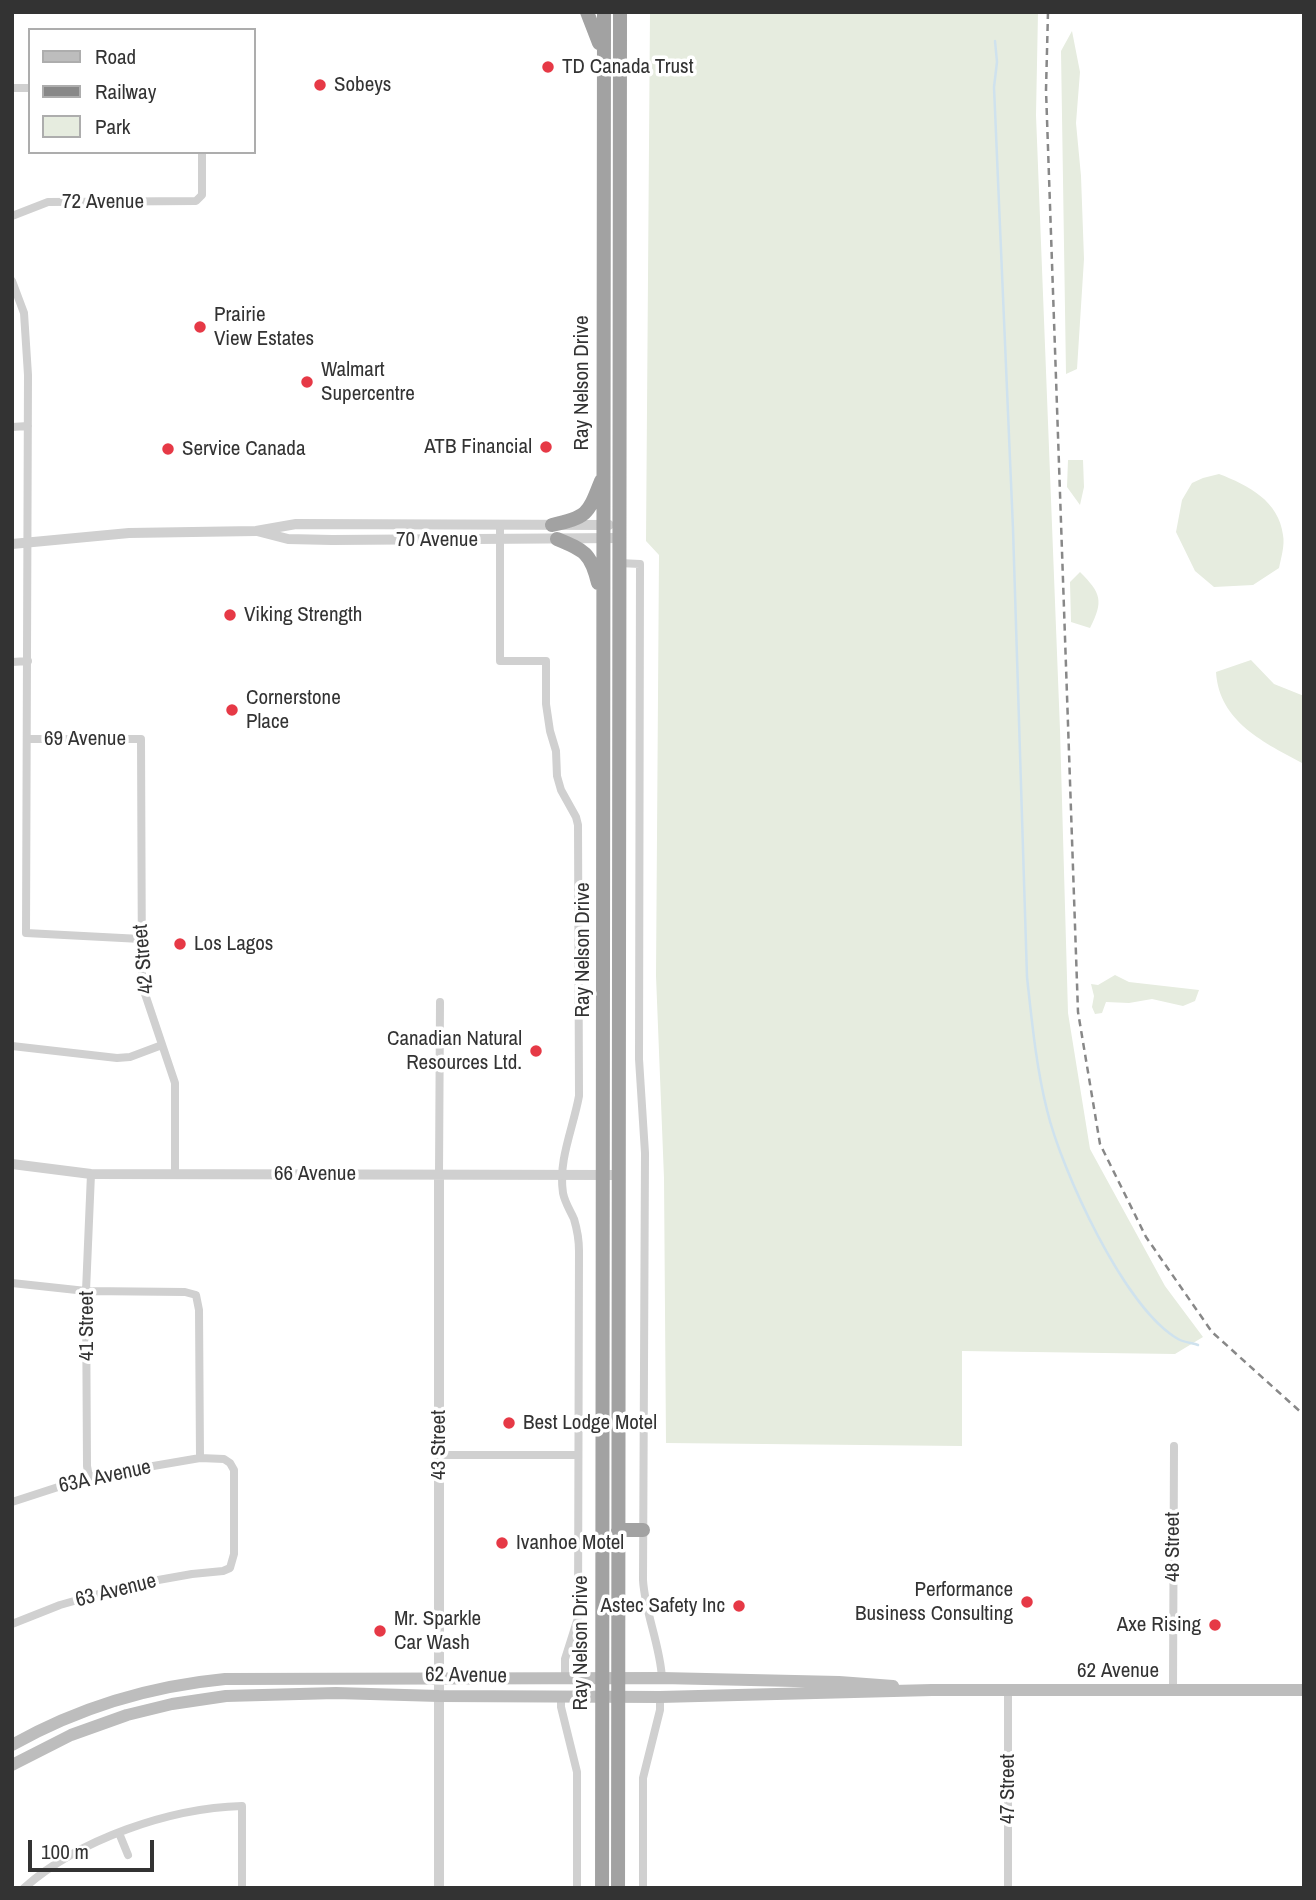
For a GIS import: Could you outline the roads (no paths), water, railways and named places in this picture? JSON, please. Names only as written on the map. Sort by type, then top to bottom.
[{"type":"highway","points":[[587,12],[594,24],[604,57]]},
{"type":"highway","name":"Ray Nelson Drive","points":[[604,12],[604,604],[618,1530],[618,1888]]},
{"type":"highway","name":"Ray Nelson Drive","points":[[602,1888],[601,1679],[620,564],[620,12]]},
{"type":"highway","points":[[604,473],[585,514],[555,532],[589,557],[604,604]]},
{"type":"highway","points":[[618,1530],[643,1530]]},
{"type":"main road","name":"62 Avenue","points":[[12,1745],[97,1706],[145,1692],[188,1683],[263,1678],[662,1678],[839,1682],[932,1690]]},
{"type":"main road","name":"62 Avenue","points":[[12,1765],[49,1745],[142,1711],[180,1702],[248,1695],[336,1693],[660,1697],[932,1690],[1304,1690]]},
{"type":"street","name":"72 Avenue","points":[[12,215],[48,202],[196,201],[202,195],[202,154]]},
{"type":"street","points":[[12,281],[24,313],[27,333],[26,933],[141,939]]},
{"type":"street","points":[[12,427],[28,426]]},
{"type":"street","name":"70 Avenue","points":[[12,544],[129,533],[256,531],[296,524],[500,525],[555,532]]},
{"type":"street","points":[[500,525],[500,661],[546,661],[546,704],[556,751],[557,776],[578,825],[579,1096],[563,1159],[562,1174],[564,1198],[574,1219],[579,1241],[578,1618],[565,1659],[565,1680]]},
{"type":"street","name":"70 Avenue","points":[[256,531],[288,539],[500,540],[555,532],[620,532]]},
{"type":"street","points":[[620,564],[640,564],[642,608],[639,1059],[645,1153],[644,1603],[661,1661],[662,1678]]},
{"type":"street","points":[[12,662],[28,661]]},
{"type":"street","name":"69 Avenue","points":[[28,738],[141,739]]},
{"type":"street","name":"42 Street","points":[[141,739],[142,985],[174,1083],[175,1174]]},
{"type":"street","name":"43 Street","points":[[439,1888],[440,1002]]},
{"type":"street","points":[[12,1046],[117,1058],[130,1057],[162,1045]]},
{"type":"street","name":"66 Avenue","points":[[12,1164],[91,1174],[611,1175]]},
{"type":"street","name":"41 Street","points":[[89,1477],[86,1291],[91,1174]]},
{"type":"street","points":[[12,1283],[86,1291],[185,1292],[196,1295],[200,1458]]},
{"type":"street","name":"48 Street","points":[[1173,1690],[1174,1446]]},
{"type":"street","points":[[439,1455],[578,1455]]},
{"type":"street","name":"63A Avenue","points":[[12,1502],[89,1477],[200,1458]]},
{"type":"street","name":"63 Avenue","points":[[12,1624],[60,1605],[130,1585],[223,1572],[230,1568],[234,1554],[234,1470],[225,1460],[200,1458]]},
{"type":"street","name":"47 Street","points":[[1008,1691],[1009,1888]]},
{"type":"street","points":[[561,1696],[561,1707],[577,1772],[576,1888]]},
{"type":"street","points":[[643,1888],[643,1778],[660,1710],[660,1697]]},
{"type":"street","points":[[24,1888],[65,1859],[119,1833],[169,1815],[213,1807],[242,1806],[242,1888]]},
{"type":"street","points":[[119,1833],[128,1855]]},
{"type":"waterway","points":[[995,41],[997,62],[994,87],[1013,529],[1027,977],[1037,1060],[1054,1136],[1080,1200],[1098,1235],[1137,1298],[1157,1323],[1178,1339],[1198,1345]]},
{"type":"railway","points":[[1048,12],[1046,90],[1078,1012],[1100,1144],[1146,1237],[1212,1332],[1304,1415]]},
{"type":"place","name":"TD Canada Trust","points":[[548,67]]},
{"type":"place","name":"Sobeys","points":[[320,85]]},
{"type":"place","name":"Prairie View Estates","points":[[200,327]]},
{"type":"place","name":"Walmart Supercentre","points":[[307,382]]},
{"type":"place","name":"ATB Financial","points":[[546,447]]},
{"type":"place","name":"Service Canada","points":[[168,449]]},
{"type":"place","name":"Viking Strength","points":[[230,615]]},
{"type":"place","name":"Cornerstone Place","points":[[232,710]]},
{"type":"place","name":"Los Lagos","points":[[180,944]]},
{"type":"place","name":"Canadian Natural Resources Ltd.","points":[[536,1051]]},
{"type":"place","name":"Best Lodge Motel","points":[[509,1423]]},
{"type":"place","name":"Ivanhoe Motel","points":[[502,1543]]},
{"type":"place","name":"Performance Business Consulting","points":[[1027,1602]]},
{"type":"place","name":"Astec Safety Inc","points":[[739,1606]]},
{"type":"place","name":"Axe Rising","points":[[1215,1625]]},
{"type":"place","name":"Mr. Sparkle Car Wash","points":[[380,1631]]}]
